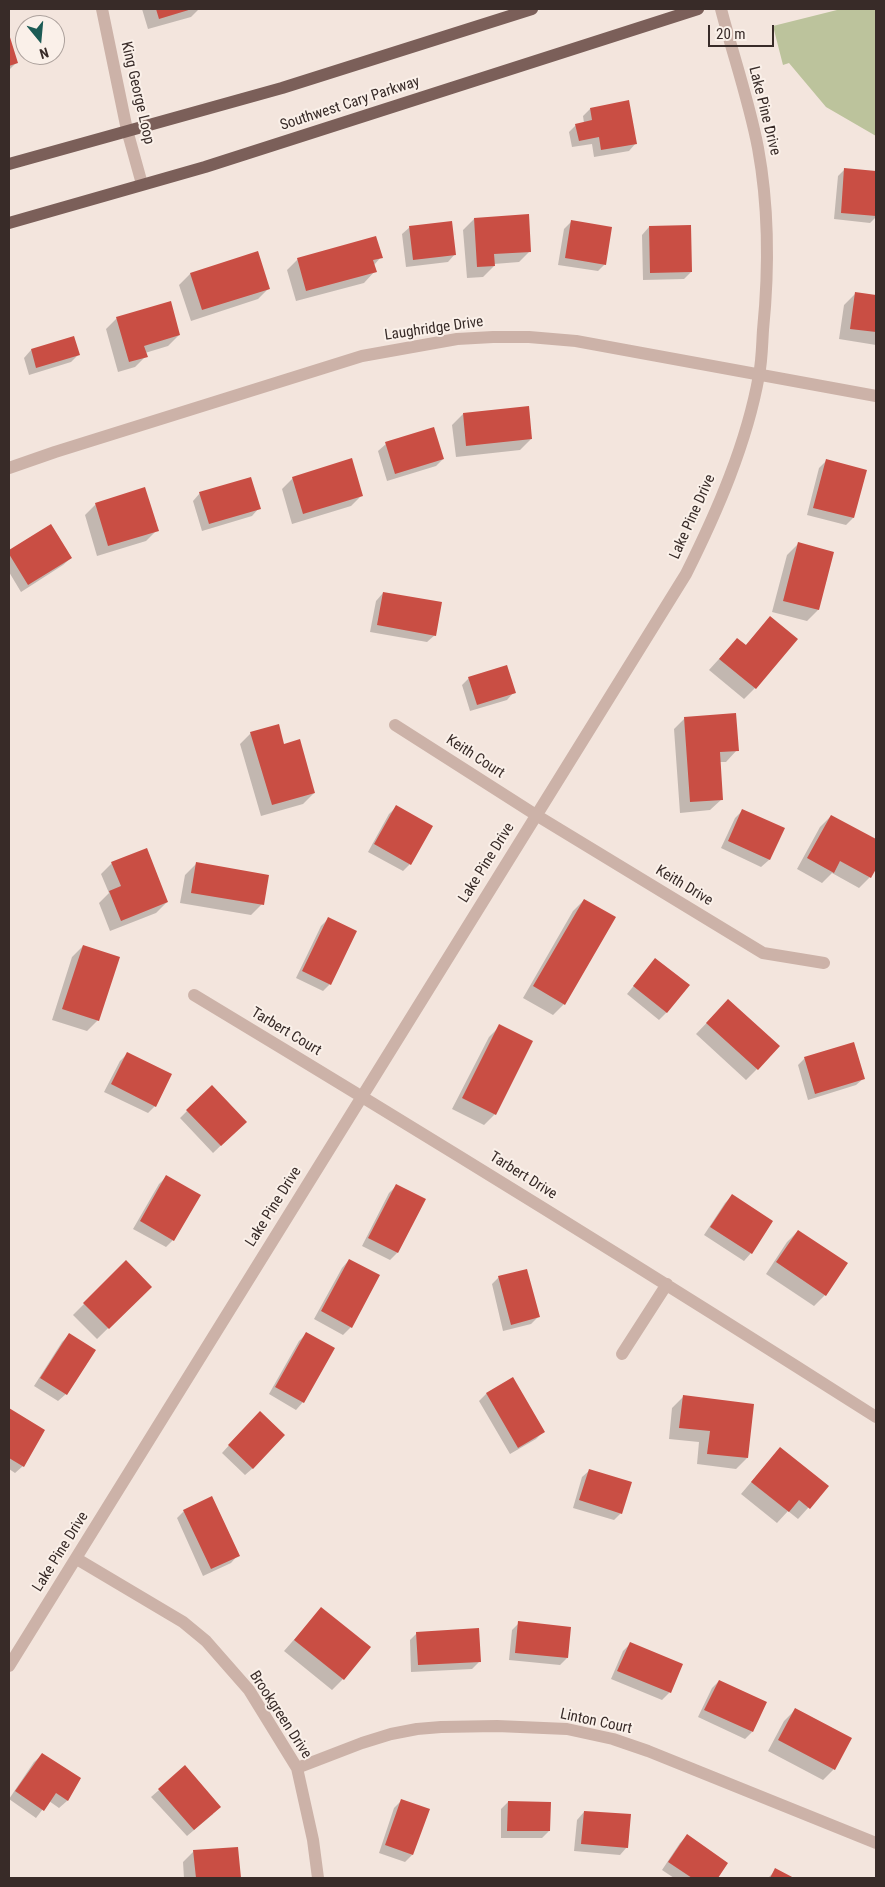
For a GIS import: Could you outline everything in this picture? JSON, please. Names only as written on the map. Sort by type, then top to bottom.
[{"type":"main road","points":[[9,164],[282,88],[532,9]]},
{"type":"main road","name":"Southwest Cary Parkway","points":[[9,223],[204,167],[698,9]]},
{"type":"street","name":"King George Loop","points":[[102,9],[127,130],[142,184]]},
{"type":"street","name":"Lake Pine Drive","points":[[9,1666],[686,574],[704,539],[737,457],[759,375],[767,295],[767,245],[763,182],[758,147],[721,9]]},
{"type":"street","name":"Laughridge Drive","points":[[9,468],[362,356],[457,339],[493,336],[576,341],[876,396]]},
{"type":"street","name":"Keith Court","points":[[395,725],[536,815]]},
{"type":"street","name":"Keith Drive","points":[[536,815],[763,953],[824,963]]},
{"type":"street","name":"Tarbert Court","points":[[194,995],[362,1096]]},
{"type":"street","name":"Tarbert Drive","points":[[362,1096],[667,1284],[876,1417]]},
{"type":"street","points":[[622,1354],[667,1284]]},
{"type":"street","name":"Brookgreen Drive","points":[[77,1559],[182,1622],[206,1641],[249,1690],[297,1768],[313,1840],[318,1878]]},
{"type":"street","name":"Linton Court","points":[[297,1768],[362,1743],[391,1734],[417,1729],[497,1726],[567,1729],[612,1739],[648,1751],[876,1843]]},
{"type":"green space","points":[[841,9],[876,9],[876,136],[826,107],[789,63],[783,65],[773,26]]},
{"type":"building","points":[[156,9],[192,9],[159,19]]},
{"type":"building","points":[[9,34],[15,53],[15,64],[9,66]]},
{"type":"building","points":[[629,100],[637,144],[601,150],[599,137],[579,141],[575,124],[592,120],[590,108]]},
{"type":"building","points":[[844,168],[876,171],[876,216],[841,213]]},
{"type":"building","points":[[529,214],[531,252],[494,254],[495,266],[477,267],[474,218]]},
{"type":"building","points":[[571,220],[612,227],[606,265],[565,258]]},
{"type":"building","points":[[452,221],[456,255],[413,260],[409,226]]},
{"type":"building","points":[[691,225],[692,272],[650,273],[649,226]]},
{"type":"building","points":[[376,236],[383,258],[373,260],[377,272],[306,291],[297,258]]},
{"type":"building","points":[[258,251],[270,289],[202,310],[190,273]]},
{"type":"building","points":[[855,292],[876,295],[876,332],[850,329]]},
{"type":"building","points":[[171,301],[180,335],[144,346],[148,357],[129,362],[116,317]]},
{"type":"building","points":[[74,336],[80,355],[36,368],[31,349]]},
{"type":"building","points":[[529,406],[532,439],[466,446],[463,413]]},
{"type":"building","points":[[434,427],[444,459],[395,474],[385,442]]},
{"type":"building","points":[[352,458],[363,496],[303,514],[292,477]]},
{"type":"building","points":[[826,459],[867,470],[854,518],[813,508]]},
{"type":"building","points":[[251,477],[261,509],[209,524],[199,492]]},
{"type":"building","points":[[145,487],[159,531],[108,546],[95,503]]},
{"type":"building","points":[[51,524],[72,558],[28,585],[9,554],[9,550]]},
{"type":"building","points":[[798,542],[834,552],[819,610],[783,601]]},
{"type":"building","points":[[383,592],[442,602],[436,636],[377,625]]},
{"type":"building","points":[[770,616],[798,639],[756,689],[719,659],[737,638],[746,645]]},
{"type":"building","points":[[507,665],[516,693],[477,705],[468,677]]},
{"type":"building","points":[[736,713],[739,751],[720,752],[723,800],[690,802],[684,717]]},
{"type":"building","points":[[279,724],[284,744],[300,739],[315,793],[272,805],[250,732]]},
{"type":"building","points":[[396,805],[433,826],[411,865],[374,844]]},
{"type":"building","points":[[742,809],[785,828],[770,860],[728,841]]},
{"type":"building","points":[[831,815],[876,839],[876,869],[871,878],[840,861],[834,873],[807,858]]},
{"type":"building","points":[[147,848],[168,902],[121,921],[109,891],[121,886],[111,862]]},
{"type":"building","points":[[196,862],[269,875],[264,905],[191,893]]},
{"type":"building","points":[[584,899],[616,917],[565,1005],[533,986]]},
{"type":"building","points":[[328,917],[357,931],[331,985],[302,971]]},
{"type":"building","points":[[83,945],[120,957],[99,1021],[62,1009]]},
{"type":"building","points":[[655,958],[690,985],[667,1013],[633,986]]},
{"type":"building","points":[[728,999],[780,1046],[758,1070],[706,1023]]},
{"type":"building","points":[[499,1024],[533,1041],[496,1115],[462,1098]]},
{"type":"building","points":[[854,1042],[865,1079],[815,1094],[804,1057]]},
{"type":"building","points":[[127,1052],[172,1074],[156,1107],[111,1084]]},
{"type":"building","points":[[212,1085],[247,1122],[221,1146],[186,1110]]},
{"type":"building","points":[[166,1175],[201,1195],[174,1241],[140,1221]]},
{"type":"building","points":[[396,1184],[426,1199],[398,1253],[368,1238]]},
{"type":"building","points":[[732,1194],[773,1221],[752,1254],[710,1227]]},
{"type":"building","points":[[798,1230],[848,1263],[826,1296],[776,1262]]},
{"type":"building","points":[[349,1259],[380,1275],[352,1328],[321,1311]]},
{"type":"building","points":[[126,1260],[152,1287],[109,1329],[83,1303]]},
{"type":"building","points":[[527,1269],[540,1317],[511,1325],[498,1276]]},
{"type":"building","points":[[306,1332],[335,1348],[304,1403],[275,1387]]},
{"type":"building","points":[[69,1333],[96,1350],[67,1395],[40,1378]]},
{"type":"building","points":[[513,1377],[545,1432],[518,1448],[486,1393]]},
{"type":"building","points":[[683,1395],[754,1404],[748,1458],[707,1454],[710,1431],[679,1428]]},
{"type":"building","points":[[9,1408],[45,1430],[24,1467],[9,1458]]},
{"type":"building","points":[[260,1411],[285,1435],[253,1469],[228,1445]]},
{"type":"building","points":[[780,1447],[829,1486],[810,1509],[799,1500],[789,1512],[751,1482]]},
{"type":"building","points":[[589,1469],[632,1482],[622,1514],[579,1500]]},
{"type":"building","points":[[212,1496],[240,1556],[211,1569],[183,1510]]},
{"type":"building","points":[[321,1607],[371,1647],[344,1680],[294,1640]]},
{"type":"building","points":[[518,1621],[571,1627],[568,1658],[515,1653]]},
{"type":"building","points":[[479,1628],[481,1662],[418,1665],[416,1632]]},
{"type":"building","points":[[630,1642],[683,1664],[671,1693],[617,1671]]},
{"type":"building","points":[[719,1680],[767,1702],[753,1732],[704,1710]]},
{"type":"building","points":[[795,1708],[852,1738],[835,1770],[778,1740]]},
{"type":"building","points":[[42,1753],[81,1778],[68,1801],[56,1793],[44,1811],[15,1791]]},
{"type":"building","points":[[185,1765],[221,1807],[194,1830],[158,1789]]},
{"type":"building","points":[[401,1799],[430,1809],[413,1855],[385,1845]]},
{"type":"building","points":[[508,1801],[551,1802],[550,1831],[507,1831]]},
{"type":"building","points":[[584,1811],[631,1814],[628,1848],[581,1844]]},
{"type":"building","points":[[687,1834],[728,1863],[718,1878],[692,1878],[668,1862]]},
{"type":"building","points":[[238,1847],[241,1878],[196,1878],[193,1850]]},
{"type":"building","points":[[775,1868],[794,1878],[770,1878]]}]
